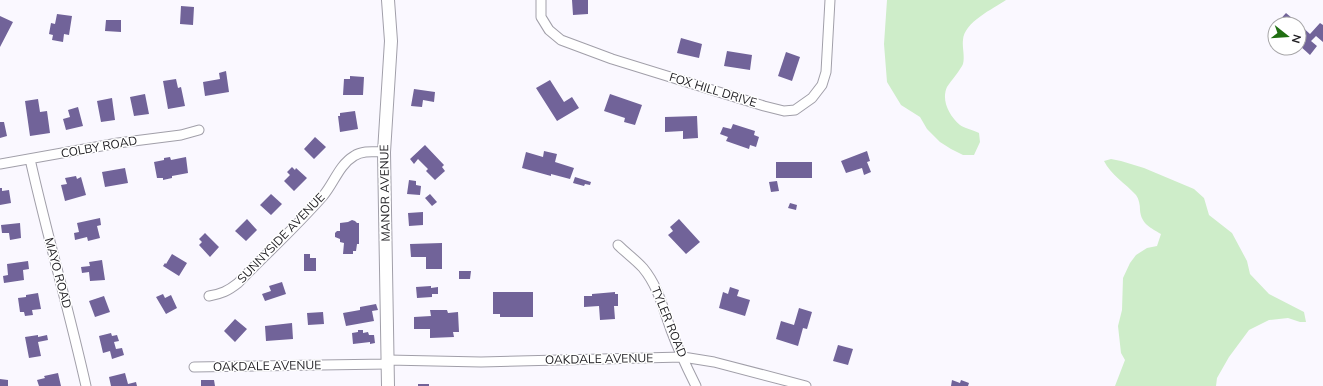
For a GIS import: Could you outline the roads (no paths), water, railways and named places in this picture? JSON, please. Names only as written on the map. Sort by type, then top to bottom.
[{"type":"street","name":"MANOR AVENUE","points":[[388,0],[391,41],[384,152],[388,386]]},
{"type":"street","name":"FOX HILL DRIVE","points":[[541,0],[541,17],[549,30],[561,40],[612,59],[784,111],[794,110],[803,105],[812,98],[822,85],[826,72],[830,0]]},
{"type":"street","name":"COLBY ROAD","points":[[0,164],[118,143],[181,135],[199,130]]},
{"type":"street","name":"SUNNYSIDE AVENUE","points":[[209,296],[220,294],[229,290],[238,283],[324,195],[341,168],[348,160],[362,152],[384,152]]},
{"type":"street","name":"MAYO ROAD","points":[[30,159],[45,226],[86,386]]},
{"type":"street","name":"TYLER ROAD","points":[[618,245],[642,267],[653,283],[664,307],[683,358],[696,386]]},
{"type":"street","name":"OAKDALE AVENUE","points":[[194,367],[388,362],[481,362],[683,358],[714,362],[806,386]]}]
